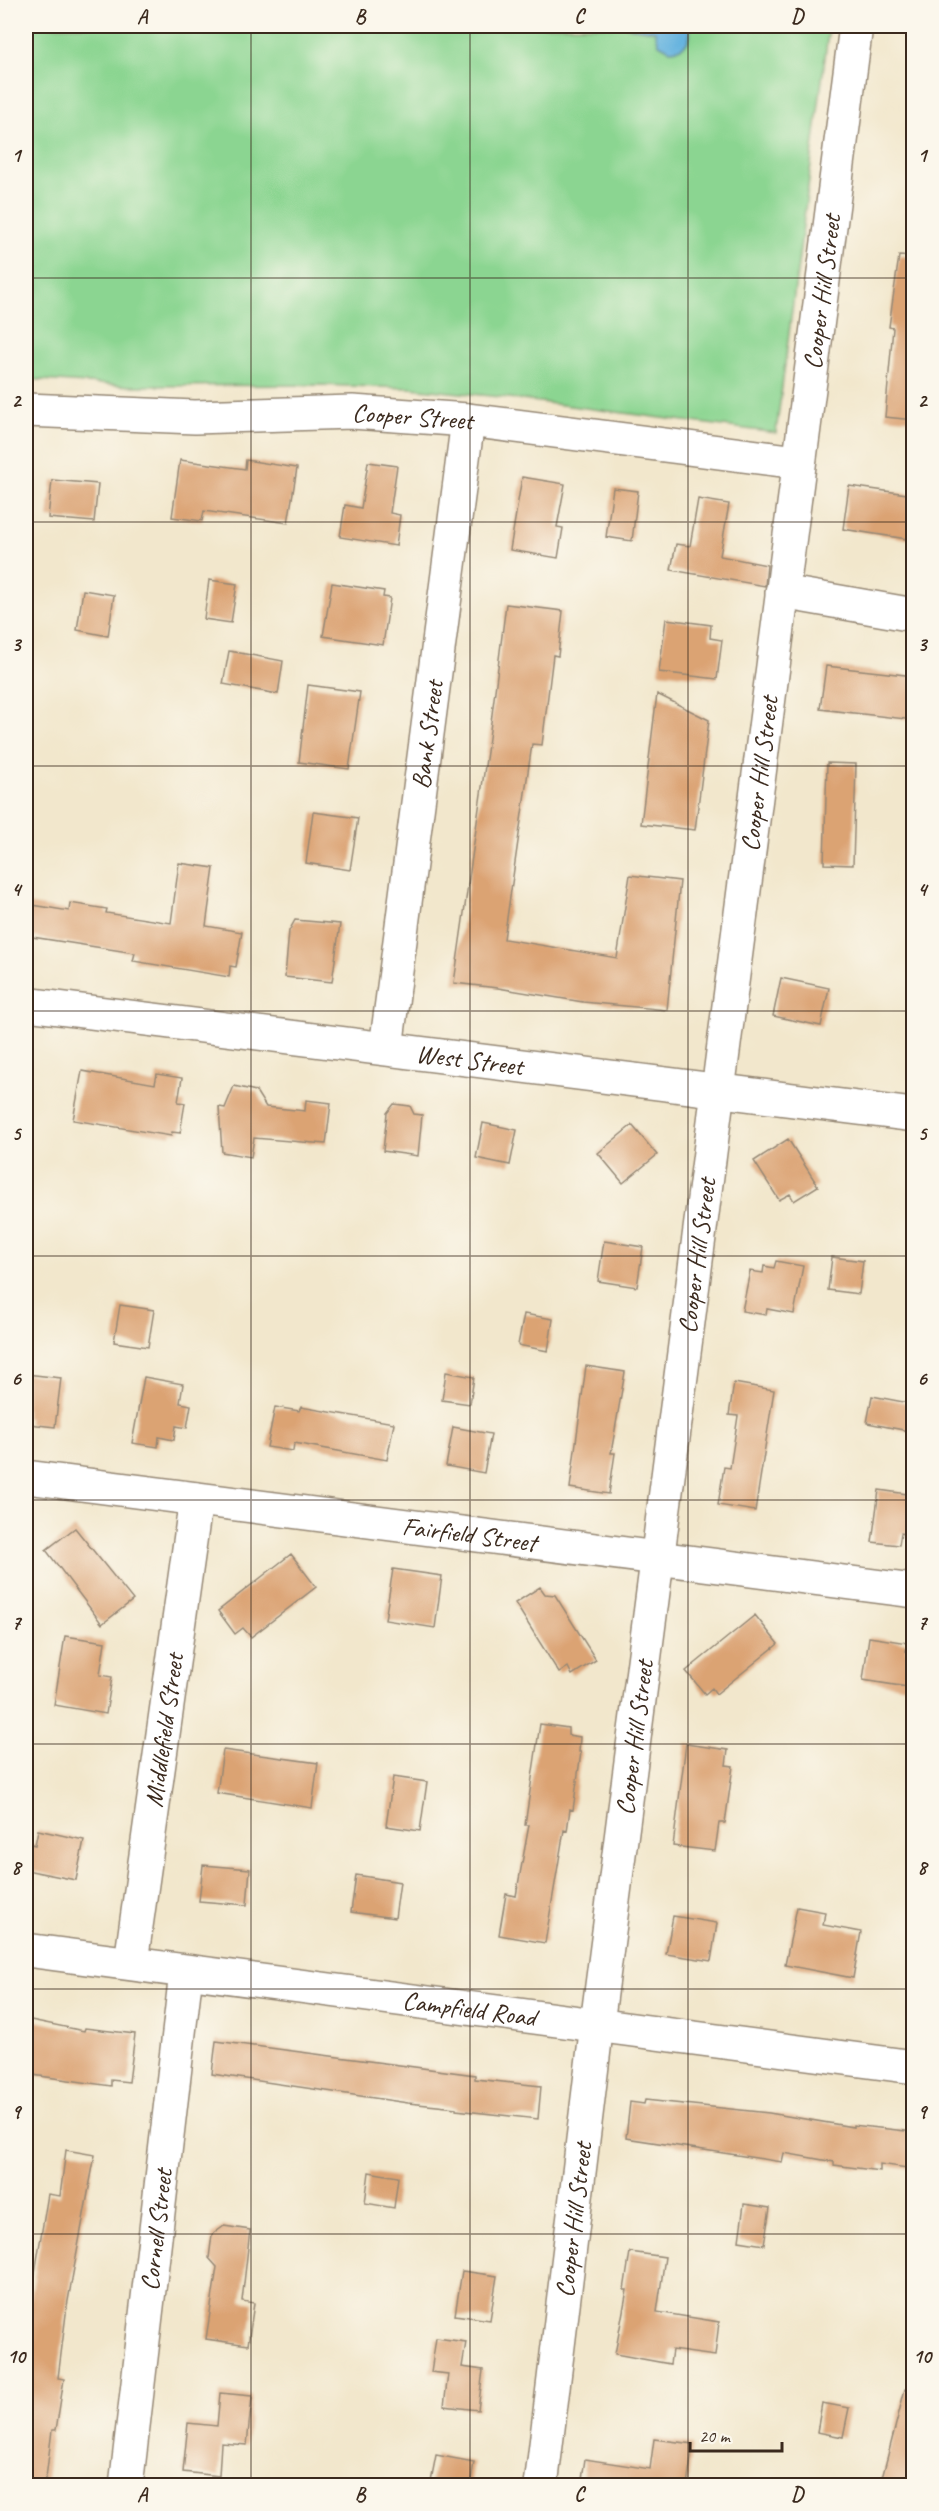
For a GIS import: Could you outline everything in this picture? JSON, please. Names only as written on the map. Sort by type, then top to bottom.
[{"type":"street","name":"Cooper Hill Street","points":[[541,2486],[597,2024],[856,26]]},
{"type":"street","name":"Cooper Street","points":[[26,410],[195,417],[352,412],[468,420],[798,462]]},
{"type":"street","name":"Bank Street","points":[[386,1048],[468,420]]},
{"type":"street","points":[[782,592],[914,615]]},
{"type":"street","name":"West Street","points":[[26,1004],[914,1115]]},
{"type":"street","name":"Fairfield Street","points":[[26,1477],[914,1592]]},
{"type":"street","name":"Middlefield Street","points":[[131,1962],[196,1499]]},
{"type":"street","name":"Campfield Road","points":[[26,1950],[131,1962],[186,1973],[597,2024],[914,2067]]},
{"type":"street","name":"Cornell Street","points":[[126,2486],[186,1973]]},
{"type":"green space","points":[[26,26],[829,26],[776,433],[501,397],[410,388],[318,385],[132,386],[26,379]]},
{"type":"water","points":[[628,26],[689,26],[690,36],[684,46],[670,50],[659,44],[655,31]]},
{"type":"building","points":[[899,256],[914,257],[914,420],[885,417],[893,328],[889,327]]},
{"type":"building","points":[[180,460],[245,469],[246,460],[297,468],[288,523],[204,511],[202,521],[172,517]]},
{"type":"building","points":[[368,462],[397,466],[390,513],[400,515],[396,546],[340,537],[345,505],[361,508]]},
{"type":"building","points":[[522,477],[565,484],[557,527],[563,528],[558,558],[510,550]]},
{"type":"building","points":[[52,480],[98,484],[94,522],[48,518]]},
{"type":"building","points":[[849,486],[914,495],[914,540],[843,529]]},
{"type":"building","points":[[613,488],[638,491],[632,541],[606,537]]},
{"type":"building","points":[[698,499],[729,504],[720,556],[767,565],[765,586],[671,570],[676,544],[690,546]]},
{"type":"building","points":[[209,580],[237,584],[231,623],[204,619]]},
{"type":"building","points":[[332,583],[384,591],[383,597],[390,598],[383,645],[323,636]]},
{"type":"building","points":[[83,590],[114,595],[108,636],[77,630]]},
{"type":"building","points":[[506,604],[563,611],[558,656],[553,655],[542,745],[532,744],[504,939],[617,958],[630,875],[680,881],[667,1010],[583,1002],[454,983]]},
{"type":"building","points":[[666,619],[711,625],[710,638],[722,640],[717,679],[659,672]]},
{"type":"building","points":[[229,651],[283,661],[278,694],[223,684]]},
{"type":"building","points":[[826,666],[914,676],[914,720],[820,709]]},
{"type":"building","points":[[308,685],[360,692],[349,769],[299,762]]},
{"type":"building","points":[[657,694],[709,720],[695,830],[641,824]]},
{"type":"building","points":[[827,763],[856,764],[853,865],[824,864]]},
{"type":"building","points":[[313,812],[358,818],[350,870],[306,863]]},
{"type":"building","points":[[179,863],[214,868],[206,926],[242,932],[236,967],[230,966],[229,977],[133,961],[135,953],[26,936],[26,904],[69,911],[70,903],[107,909],[106,913],[171,923]]},
{"type":"building","points":[[295,920],[340,924],[332,982],[285,977],[289,931]]},
{"type":"building","points":[[781,978],[829,988],[821,1026],[773,1016]]},
{"type":"building","points":[[82,1071],[155,1084],[157,1074],[182,1078],[178,1102],[185,1103],[180,1133],[172,1132],[171,1136],[73,1120]]},
{"type":"building","points":[[234,1086],[256,1091],[266,1107],[305,1111],[306,1100],[331,1103],[326,1144],[254,1138],[251,1157],[222,1152],[219,1107],[225,1108]]},
{"type":"building","points":[[394,1104],[410,1106],[414,1114],[422,1115],[418,1156],[383,1151],[387,1113]]},
{"type":"building","points":[[483,1123],[517,1130],[510,1165],[476,1158]]},
{"type":"building","points":[[632,1125],[657,1155],[623,1183],[598,1153]]},
{"type":"building","points":[[788,1139],[818,1186],[794,1201],[790,1194],[779,1200],[754,1161]]},
{"type":"building","points":[[604,1241],[643,1247],[637,1287],[598,1281]]},
{"type":"building","points":[[832,1257],[863,1261],[859,1294],[828,1290]]},
{"type":"building","points":[[776,1261],[803,1266],[794,1314],[767,1309],[766,1315],[742,1311],[750,1271],[763,1273],[764,1266],[774,1268]]},
{"type":"building","points":[[120,1305],[154,1310],[148,1347],[114,1342]]},
{"type":"building","points":[[524,1314],[553,1319],[548,1351],[518,1345]]},
{"type":"building","points":[[586,1366],[625,1372],[611,1453],[615,1453],[609,1494],[570,1488]]},
{"type":"building","points":[[446,1372],[474,1377],[470,1404],[442,1400]]},
{"type":"building","points":[[26,1374],[61,1378],[55,1427],[29,1424],[29,1418],[26,1418]]},
{"type":"building","points":[[144,1377],[183,1384],[180,1403],[191,1405],[187,1428],[176,1426],[174,1440],[159,1437],[158,1447],[132,1443]]},
{"type":"building","points":[[734,1383],[774,1390],[755,1511],[718,1505],[724,1467],[730,1468],[738,1416],[729,1415]]},
{"type":"building","points":[[872,1396],[914,1404],[909,1431],[867,1423]]},
{"type":"building","points":[[275,1407],[299,1411],[301,1407],[394,1423],[387,1460],[294,1443],[293,1451],[267,1447]]},
{"type":"building","points":[[453,1427],[491,1434],[484,1473],[446,1466]]},
{"type":"building","points":[[879,1490],[914,1495],[914,1535],[901,1533],[899,1545],[872,1542]]},
{"type":"building","points":[[75,1528],[133,1600],[102,1624],[46,1550]]},
{"type":"building","points":[[291,1554],[316,1587],[251,1637],[243,1628],[235,1634],[218,1611]]},
{"type":"building","points":[[393,1569],[442,1576],[435,1628],[385,1620]]},
{"type":"building","points":[[540,1587],[545,1594],[555,1595],[596,1660],[572,1675],[568,1667],[559,1673],[515,1603]]},
{"type":"building","points":[[755,1615],[778,1644],[716,1694],[712,1688],[705,1694],[686,1671]]},
{"type":"building","points":[[65,1636],[105,1642],[100,1675],[112,1677],[106,1714],[54,1705]]},
{"type":"building","points":[[869,1637],[908,1643],[906,1651],[914,1652],[914,1688],[863,1680]]},
{"type":"building","points":[[540,1724],[568,1728],[568,1735],[580,1737],[579,1752],[581,1752],[573,1810],[570,1809],[567,1831],[564,1830],[545,1943],[499,1935],[506,1894],[516,1896],[529,1825],[525,1825]]},
{"type":"building","points":[[686,1744],[728,1750],[726,1765],[733,1766],[725,1823],[719,1823],[715,1851],[673,1846]]},
{"type":"building","points":[[223,1750],[318,1763],[312,1808],[217,1793]]},
{"type":"building","points":[[393,1777],[427,1782],[420,1831],[386,1826]]},
{"type":"building","points":[[38,1830],[84,1840],[76,1880],[26,1870],[31,1844],[35,1845]]},
{"type":"building","points":[[203,1865],[250,1869],[247,1905],[199,1901]]},
{"type":"building","points":[[356,1875],[400,1882],[395,1918],[351,1912]]},
{"type":"building","points":[[797,1907],[825,1912],[823,1925],[861,1932],[853,1978],[785,1965]]},
{"type":"building","points":[[673,1916],[717,1923],[711,1961],[666,1954]]},
{"type":"building","points":[[26,2019],[84,2031],[85,2028],[135,2034],[129,2082],[111,2080],[111,2086],[33,2075],[34,2071],[26,2068]]},
{"type":"building","points":[[216,2041],[475,2075],[475,2079],[541,2086],[538,2119],[456,2110],[456,2108],[212,2074]]},
{"type":"building","points":[[645,2100],[769,2113],[853,2127],[853,2125],[914,2132],[914,2169],[880,2164],[880,2171],[834,2165],[834,2162],[784,2153],[782,2162],[626,2138],[630,2102],[644,2104]]},
{"type":"building","points":[[66,2150],[95,2155],[67,2306],[58,2378],[64,2379],[56,2430],[52,2430],[45,2486],[26,2486],[26,2327],[48,2194],[60,2196]]},
{"type":"building","points":[[369,2172],[398,2177],[394,2208],[365,2203]]},
{"type":"building","points":[[744,2204],[770,2208],[764,2245],[739,2241]]},
{"type":"building","points":[[224,2226],[250,2230],[242,2301],[254,2303],[248,2345],[206,2339],[217,2267],[209,2258],[212,2235]]},
{"type":"building","points":[[630,2252],[665,2257],[657,2312],[719,2322],[715,2356],[672,2350],[670,2364],[615,2354],[627,2290],[624,2290]]},
{"type":"building","points":[[462,2271],[497,2276],[490,2320],[455,2315]]},
{"type":"building","points":[[436,2338],[466,2342],[462,2367],[483,2370],[478,2410],[444,2406],[448,2374],[431,2372]]},
{"type":"building","points":[[905,2389],[914,2390],[914,2467],[909,2466],[908,2486],[880,2486]]},
{"type":"building","points":[[220,2393],[252,2396],[247,2445],[221,2443],[219,2476],[183,2472],[188,2423],[217,2426]]},
{"type":"building","points":[[822,2403],[849,2408],[843,2437],[817,2432]]},
{"type":"building","points":[[654,2439],[693,2444],[687,2486],[581,2486],[585,2459],[650,2469]]},
{"type":"building","points":[[436,2455],[474,2462],[470,2486],[430,2486]]}]
